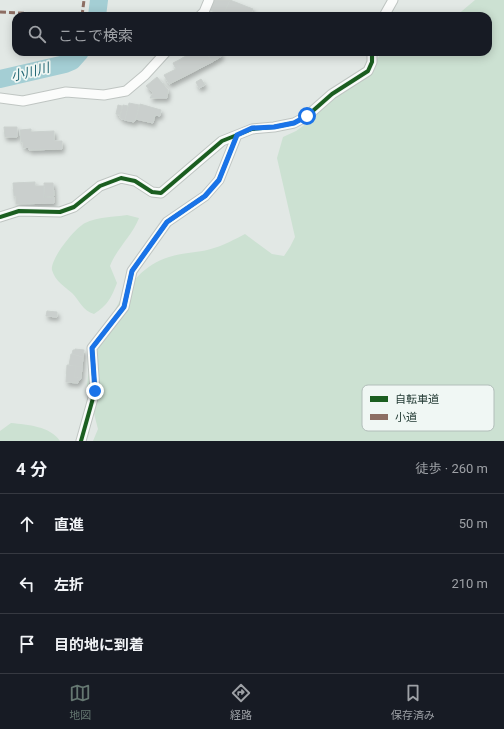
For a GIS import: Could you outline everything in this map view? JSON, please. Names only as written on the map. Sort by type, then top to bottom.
[{"type":"street","points":[[204,12],[209,0]]},
{"type":"street","points":[[386,12],[393,0]]},
{"type":"street","points":[[0,98],[23,101],[66,92],[104,95],[126,91],[145,75],[162,56]]},
{"type":"street","points":[[0,217],[20,211],[60,212],[74,207],[100,186],[121,178],[136,180],[152,192],[161,193],[222,141],[252,128],[274,127],[294,123],[307,116],[332,94],[368,71],[372,62],[372,56]]},
{"type":"street","points":[[81,441],[95,391],[92,348],[124,307],[132,271],[167,222],[205,196],[219,180],[237,135]]},
{"type":"green space","points":[[475,0],[504,0],[504,441],[93,441],[98,429],[87,387],[88,376],[108,324],[117,306],[138,276],[152,264],[169,257],[209,250],[226,244],[245,234],[272,254],[284,256],[295,237],[277,158],[283,137],[296,131],[314,118],[327,100],[365,73],[380,56],[492,56],[492,12],[461,12]]},
{"type":"green space","points":[[127,215],[139,218],[132,231],[116,253],[110,266],[117,283],[106,304],[94,314],[90,313],[53,274],[52,265],[64,244],[75,231],[85,223],[100,218]]},
{"type":"green space","points":[[11,423],[45,429],[56,436],[60,441],[0,441],[0,431]]},
{"type":"building","points":[[214,0],[230,0],[224,12],[215,12],[210,10]]},
{"type":"building","points":[[230,0],[253,9],[252,12],[225,12]]},
{"type":"building","points":[[186,56],[208,56],[212,62],[185,76],[177,61]]},
{"type":"building","points":[[209,56],[222,56],[212,62]]},
{"type":"building","points":[[177,61],[185,76],[169,84],[164,75],[176,69],[173,63]]},
{"type":"building","points":[[157,77],[168,90],[167,98],[150,98],[153,93],[146,86]]},
{"type":"building","points":[[201,79],[205,85],[199,88],[196,82]]},
{"type":"building","points":[[129,103],[139,105],[134,122],[125,120]]},
{"type":"building","points":[[140,104],[161,110],[160,116],[155,115],[153,123],[136,119]]},
{"type":"building","points":[[118,105],[122,106],[120,115],[116,114]]},
{"type":"building","points":[[123,105],[128,106],[125,120],[120,118]]},
{"type":"building","points":[[4,127],[17,127],[17,137],[5,137]]},
{"type":"building","points":[[31,129],[31,132],[54,131],[54,141],[62,141],[62,149],[29,150],[29,147],[23,148],[20,130]]},
{"type":"building","points":[[35,182],[35,186],[44,186],[44,198],[54,197],[54,203],[16,204],[13,183]]},
{"type":"building","points":[[44,183],[53,183],[54,196],[45,197]]},
{"type":"building","points":[[47,311],[57,312],[57,317],[46,316]]},
{"type":"building","points":[[73,350],[84,350],[83,357],[72,354]]},
{"type":"building","points":[[71,354],[83,357],[82,367],[69,365]]},
{"type":"building","points":[[67,365],[76,366],[74,377],[81,378],[78,380],[78,383],[66,382]]},
{"type":"building","points":[[76,366],[82,367],[81,378],[74,377]]},
{"type":"waterway","name":"小川川","points":[[98,12],[99,0]]},
{"type":"waterway","name":"小川川","points":[[0,79],[65,64],[72,61],[76,56]]},
{"type":"marked path","points":[[82,12],[84,0]]},
{"type":"marked path","points":[[0,12],[12,13]]},
{"type":"cycle path","points":[[0,217],[19,211],[60,212],[74,207],[100,186],[121,178],[135,181],[152,192],[161,193],[222,141],[252,129],[294,123],[307,116],[332,94],[368,71],[372,62],[372,56]]},
{"type":"cycle path","points":[[81,441],[95,391],[92,348],[124,307],[132,271],[167,222],[205,196],[219,180],[237,135]]},
{"type":"route","points":[[95,391],[92,348],[124,307],[132,271],[167,222],[205,196],[219,180],[237,135],[252,128],[274,127],[294,123],[307,116]]}]
